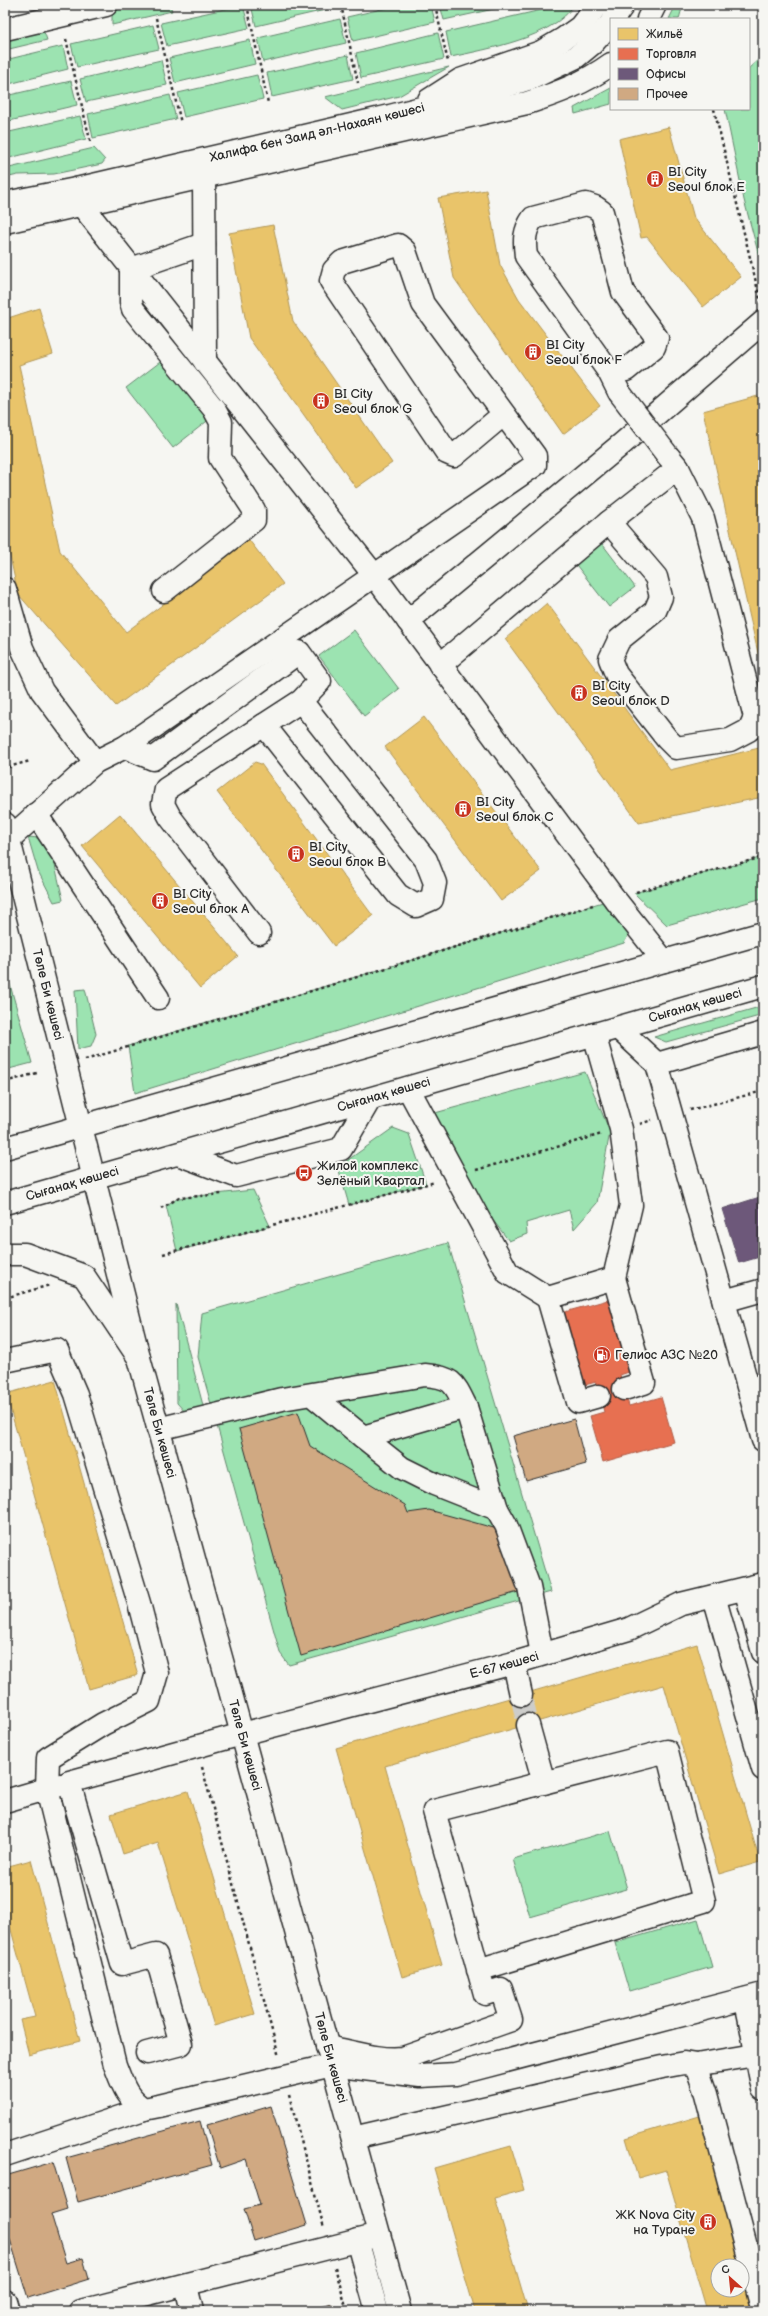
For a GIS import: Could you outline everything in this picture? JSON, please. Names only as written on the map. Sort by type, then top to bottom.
[{"type":"street","points":[[5,29],[106,5]]},
{"type":"street","points":[[390,116],[430,100],[460,80],[541,52],[580,27],[597,5]]},
{"type":"street","points":[[614,18],[623,5]]},
{"type":"street","points":[[648,18],[655,5]]},
{"type":"street","name":"Халифа бен Заид әл-Нахаян көшесі","points":[[5,222],[72,195],[506,86],[547,72],[576,57],[593,43],[610,24]]},
{"type":"street","name":"Халифа бен Заид әл-Нахаян көшесі","points":[[5,203],[72,195],[204,175],[527,103],[558,93],[589,80],[610,65]]},
{"type":"street","points":[[204,175],[205,362]]},
{"type":"street","points":[[5,189],[35,189],[72,195],[374,575],[614,898],[664,962]]},
{"type":"street","points":[[609,522],[656,577],[661,598],[655,611],[619,640],[610,658],[616,674],[667,739],[676,748],[730,740],[749,730],[755,717],[703,518],[673,462],[619,392],[610,372],[526,256],[523,238],[527,227],[533,218],[586,204],[595,207],[602,212],[623,292],[657,338],[654,347],[626,370],[610,372]]},
{"type":"street","points":[[131,269],[204,244]]},
{"type":"street","points":[[7,832],[36,814],[95,762],[125,747],[535,465],[535,456],[423,304],[405,251],[398,245],[342,262],[334,270],[331,282],[447,453],[454,456],[504,414]]},
{"type":"street","points":[[131,269],[131,302],[133,309],[214,409],[221,422],[220,458],[254,510],[254,520],[164,592]]},
{"type":"street","points":[[408,621],[623,443],[763,322]]},
{"type":"street","points":[[440,665],[609,522],[673,462]]},
{"type":"street","points":[[5,589],[22,648],[42,691],[95,762]]},
{"type":"street","points":[[125,747],[153,759],[299,652],[320,681],[301,701],[166,789],[163,804],[170,817],[259,933]]},
{"type":"street","points":[[264,725],[398,895],[416,906],[432,899],[435,883],[426,860],[301,701]]},
{"type":"street","points":[[36,814],[158,998]]},
{"type":"street","name":"Төле Би көшесі","points":[[7,832],[138,1358],[400,2311]]},
{"type":"street","points":[[5,1148],[763,933]]},
{"type":"street","name":"Сығанақ көшесі","points":[[5,1203],[763,986]]},
{"type":"street","points":[[618,1028],[657,1064],[763,1440]]},
{"type":"street","points":[[657,1064],[763,1033]]},
{"type":"street","points":[[594,1034],[621,1129],[631,1205],[614,1278],[644,1383],[624,1389]]},
{"type":"street","points":[[408,1088],[508,1273],[548,1298],[578,1402],[599,1396]]},
{"type":"street","points":[[178,1154],[236,1176],[341,1150],[370,1099]]},
{"type":"street","points":[[5,1254],[25,1254],[84,1276],[138,1358]]},
{"type":"street","points":[[548,1298],[614,1278]]},
{"type":"street","points":[[724,1301],[763,1290]]},
{"type":"street","points":[[5,1361],[57,1350],[76,1394],[139,1603],[157,1673],[149,1700],[103,1724],[48,1758],[47,1789],[115,2065],[126,2094],[134,2103],[144,2109]]},
{"type":"street","points":[[158,1429],[282,1399],[425,1375],[443,1376],[456,1386],[466,1407],[497,1509],[506,1525],[529,1587],[542,1654]]},
{"type":"street","points":[[312,1395],[402,1468],[434,1484],[497,1509]]},
{"type":"street","points":[[363,1437],[466,1407]]},
{"type":"street","points":[[754,1586],[763,1652]]},
{"type":"street","name":"Е-67 көшесі","points":[[5,1801],[196,1746],[514,1663],[629,1629],[681,1604],[754,1586]]},
{"type":"street","points":[[714,1596],[763,1769]]},
{"type":"street","points":[[514,1663],[521,1695]]},
{"type":"street","points":[[528,1724],[544,1782]]},
{"type":"street","points":[[5,2155],[144,2109],[284,2076],[330,2056],[367,2054],[386,2060],[403,2058],[511,2020],[501,1989],[485,1994],[478,1970],[434,1811],[667,1751],[704,1901],[478,1970]]},
{"type":"street","points":[[69,1782],[122,1964],[156,1955],[181,2044],[147,2053]]},
{"type":"street","points":[[330,2056],[420,2076],[456,2074],[754,1997],[755,2056],[763,2089]]},
{"type":"street","points":[[353,2138],[662,2067],[684,2063],[696,2065],[755,2056]]},
{"type":"street","points":[[696,2065],[706,2094],[763,2311]]},
{"type":"street","points":[[81,2311],[186,2286],[379,2234]]},
{"type":"street","points":[[357,2240],[377,2311]]},
{"type":"street","points":[[186,2286],[192,2311]]},
{"type":"street","points":[[5,2301],[8,2311]]},
{"type":"path","points":[[247,5],[268,103]]},
{"type":"path","points":[[341,5],[358,83]]},
{"type":"path","points":[[435,5],[448,62]]},
{"type":"path","points":[[156,18],[181,123]]},
{"type":"path","points":[[66,39],[91,144]]},
{"type":"path","points":[[714,110],[763,308]]},
{"type":"path","points":[[8,767],[30,761]]},
{"type":"path","points":[[78,1062],[614,898],[763,857]]},
{"type":"path","points":[[5,1082],[38,1073]]},
{"type":"path","points":[[161,1208],[179,1198],[223,1194]]},
{"type":"path","points":[[5,1298],[55,1284]]},
{"type":"path","points":[[196,1746],[347,2311]]},
{"type":"green space","points":[[131,5],[170,5],[172,11],[112,25],[112,16],[120,8]]},
{"type":"green space","points":[[243,5],[249,28],[167,46],[161,23]]},
{"type":"green space","points":[[251,5],[337,5],[338,7],[256,26]]},
{"type":"green space","points":[[399,5],[431,5],[435,22],[353,41],[347,17]]},
{"type":"green space","points":[[440,5],[512,5],[444,20]]},
{"type":"green space","points":[[563,5],[574,5],[564,16],[551,26],[535,34],[500,46],[451,57],[446,32]]},
{"type":"green space","points":[[676,5],[682,8],[679,18],[670,18]]},
{"type":"green space","points":[[340,19],[346,43],[263,62],[258,38]]},
{"type":"green space","points":[[153,25],[159,49],[77,67],[71,44]]},
{"type":"green space","points":[[40,29],[45,34],[47,40],[5,50],[5,37]]},
{"type":"green space","points":[[438,33],[444,59],[361,78],[356,53]]},
{"type":"green space","points":[[763,38],[763,271],[744,200],[725,110],[750,110],[750,67],[758,60]]},
{"type":"green space","points":[[250,40],[255,64],[175,83],[169,58]]},
{"type":"green space","points":[[63,46],[68,69],[5,85],[5,60]]},
{"type":"green space","points":[[348,55],[353,79],[272,97],[267,73]]},
{"type":"green space","points":[[161,60],[167,85],[86,102],[80,79]]},
{"type":"green space","points":[[449,67],[399,96],[342,110],[325,97]]},
{"type":"green space","points":[[257,75],[263,99],[184,117],[178,93]]},
{"type":"green space","points":[[71,81],[77,105],[5,122],[5,96]]},
{"type":"green space","points":[[610,89],[610,104],[575,114],[574,108]]},
{"type":"green space","points":[[170,95],[176,119],[93,138],[88,114]]},
{"type":"green space","points":[[80,116],[86,139],[5,159],[5,133]]},
{"type":"green space","points":[[94,148],[105,160],[102,164],[54,174],[18,175],[5,178],[5,169]]},
{"type":"green space","points":[[164,359],[211,418],[173,448],[126,388]]},
{"type":"green space","points":[[600,541],[635,587],[609,607],[573,561]]},
{"type":"green space","points":[[354,630],[399,689],[364,716],[319,656]]},
{"type":"green space","points":[[28,837],[49,839],[63,900],[54,902],[38,871]]},
{"type":"green space","points":[[763,857],[763,898],[667,925],[634,893]]},
{"type":"green space","points":[[606,901],[629,934],[624,943],[135,1093],[128,1046]]},
{"type":"green space","points":[[5,967],[32,1063],[5,1070]]},
{"type":"green space","points":[[85,989],[96,1034],[91,1046],[78,1049],[75,990]]},
{"type":"green space","points":[[763,1006],[763,1015],[666,1042],[654,1037]]},
{"type":"green space","points":[[585,1072],[610,1132],[597,1203],[574,1229],[569,1210],[526,1223],[527,1234],[509,1241],[479,1202],[463,1174],[435,1113]]},
{"type":"green space","points":[[393,1128],[409,1134],[426,1184],[349,1205],[338,1167]]},
{"type":"green space","points":[[253,1190],[270,1226],[177,1251],[166,1205],[179,1198]]},
{"type":"green space","points":[[448,1243],[551,1592],[289,1665],[280,1653],[198,1357],[202,1313]]},
{"type":"green space","points":[[176,1304],[204,1409],[186,1413],[177,1403]]},
{"type":"green space","points":[[610,1831],[627,1889],[530,1917],[513,1859]]},
{"type":"green space","points":[[698,1919],[712,1967],[629,1991],[615,1943]]},
{"type":"building: Жильё","name":"BI City Seoul блок E","points":[[669,127],[694,218],[741,277],[703,307],[647,237],[641,238],[619,139]]},
{"type":"building: Жильё","name":"BI City Seoul блок F","points":[[486,190],[500,265],[519,299],[600,406],[563,434],[454,278],[438,198]]},
{"type":"building: Жильё","name":"BI City Seoul блок G","points":[[273,225],[293,321],[392,463],[356,488],[249,338],[229,233]]},
{"type":"building: Жильё","points":[[39,308],[53,354],[19,365],[60,551],[126,632],[249,540],[283,584],[116,706],[18,594],[5,533],[5,319]]},
{"type":"building: Жильё","points":[[758,396],[763,418],[763,675],[703,411]]},
{"type":"building: Жильё","name":"BI City Seoul блок D","points":[[547,603],[670,770],[763,747],[763,797],[639,823],[505,639]]},
{"type":"building: Жильё","name":"BI City Seoul блок C","points":[[424,717],[541,871],[501,901],[385,747]]},
{"type":"building: Жильё","name":"BI City Seoul блок B","points":[[255,762],[261,764],[373,916],[334,946],[217,792]]},
{"type":"building: Жильё","name":"BI City Seoul блок A","points":[[120,814],[238,956],[200,988],[82,846]]},
{"type":"building: Жильё","points":[[55,1380],[138,1675],[89,1689],[6,1394]]},
{"type":"building: Жильё","points":[[697,1644],[760,1862],[719,1874],[664,1685],[385,1766],[442,1965],[402,1977],[336,1748]]},
{"type":"building: Жильё","points":[[188,1791],[255,2014],[214,2026],[158,1843],[123,1854],[111,1814]]},
{"type":"building: Жильё","points":[[31,1860],[80,2041],[29,2055],[20,2020],[35,2017],[5,1908],[5,1867]]},
{"type":"building: Жильё","name":"ЖК Nova City на Туране","points":[[703,2115],[745,2258],[710,2258],[710,2298],[750,2298],[750,2277],[760,2311],[707,2311],[666,2170],[638,2178],[626,2138]]},
{"type":"building: Жильё","points":[[511,2146],[524,2190],[495,2198],[528,2311],[475,2311],[434,2168]]},
{"type":"building: Торговля","points":[[615,1298],[635,1370],[620,1375],[629,1406],[661,1397],[674,1442],[603,1462],[590,1416],[604,1412],[596,1382],[581,1386],[561,1313]]},
{"type":"building: Офисы","points":[[763,1196],[763,1256],[739,1263],[722,1209]]},
{"type":"building: Прочее","points":[[298,1412],[310,1446],[405,1505],[408,1513],[429,1510],[501,1530],[518,1592],[301,1656],[239,1429]]},
{"type":"building: Прочее","points":[[574,1419],[586,1464],[526,1481],[513,1436]]},
{"type":"building: Прочее","points":[[271,2106],[307,2225],[254,2241],[244,2209],[260,2205],[246,2159],[220,2168],[207,2125]]},
{"type":"building: Прочее","points":[[200,2121],[212,2165],[78,2202],[66,2158]]},
{"type":"building: Прочее","points":[[53,2162],[67,2209],[51,2214],[66,2263],[83,2258],[89,2279],[28,2298],[5,2223],[5,2176]]},
{"type":"building: Прочее","points":[[332,2304],[334,2311],[306,2311]]},
{"type":"tunnel","points":[[521,1695],[528,1725]]},
{"type":"place","name":"BI City Seoul блок E","points":[[655,179]]},
{"type":"place","name":"BI City Seoul блок F","points":[[533,352]]},
{"type":"place","name":"BI City Seoul блок G","points":[[321,401]]},
{"type":"place","name":"BI City Seoul блок D","points":[[579,693]]},
{"type":"place","name":"BI City Seoul блок C","points":[[463,809]]},
{"type":"place","name":"BI City Seoul блок B","points":[[296,854]]},
{"type":"place","name":"BI City Seoul блок A","points":[[160,901]]},
{"type":"place","name":"Жилой комплекс Зелёный Квартал","points":[[304,1173]]},
{"type":"place","name":"Гелиос АЗС №20","points":[[602,1355]]},
{"type":"place","name":"ЖК Nova City на Туране","points":[[708,2222]]}]
